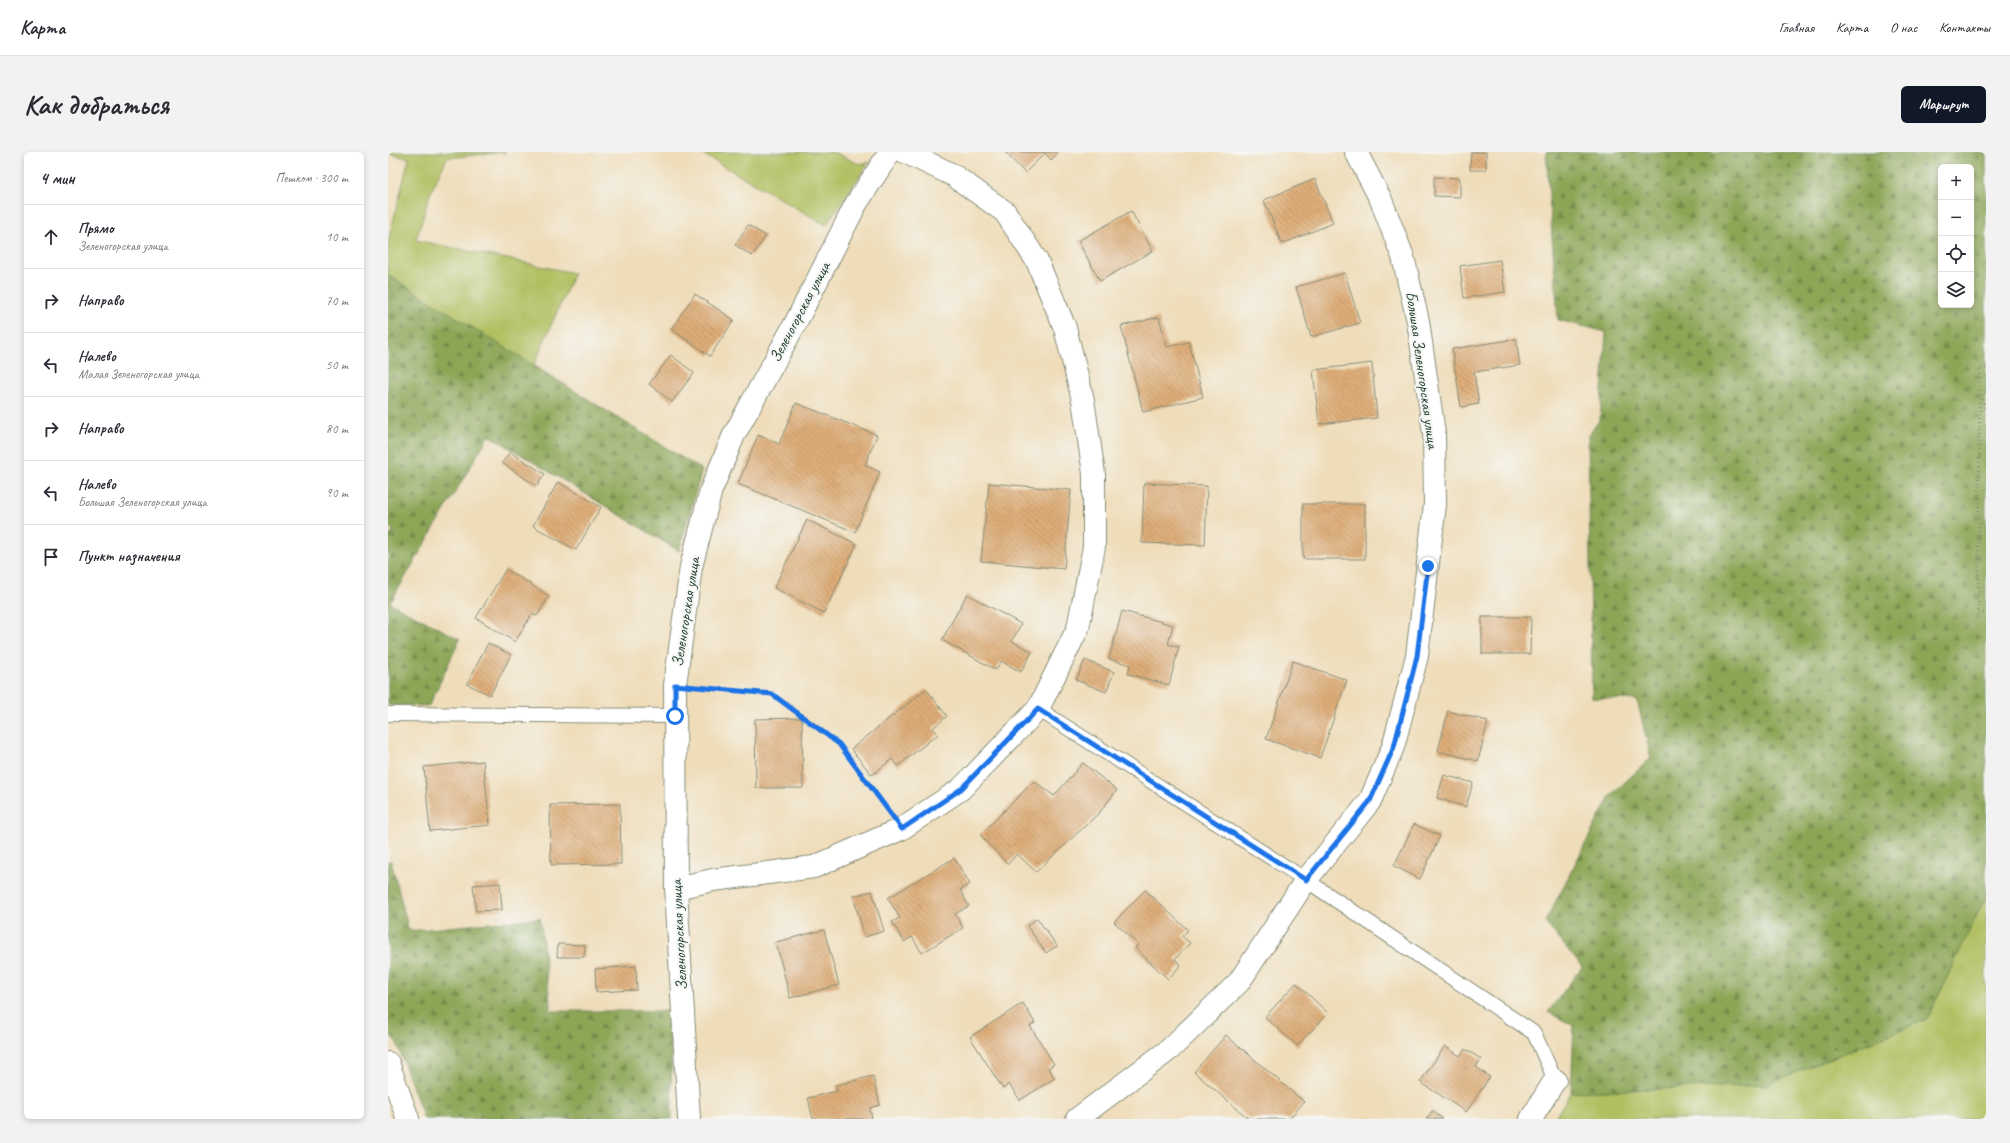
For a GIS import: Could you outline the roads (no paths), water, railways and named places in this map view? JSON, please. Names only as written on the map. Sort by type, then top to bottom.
[{"type":"street","name":"Зеленогорская улица","points":[[689,1119],[676,888],[675,685],[691,567],[711,490],[734,435],[795,324],[856,204],[890,152]]},
{"type":"street","points":[[676,888],[713,880],[814,867],[902,829],[961,789],[1038,709],[1078,628],[1094,547],[1094,474],[1083,400],[1065,328],[1037,261],[1005,212],[953,175],[905,152]]},
{"type":"street","name":"Большая Зеленогорская улица","points":[[1077,1119],[1170,1049],[1239,982],[1306,880],[1370,801],[1394,747],[1417,656],[1435,504],[1434,433],[1416,314],[1403,257],[1381,200],[1356,152]]},
{"type":"street","points":[[388,1063],[408,1119]]},
{"type":"street","points":[[1531,1119],[1555,1080]]},
{"type":"lane","points":[[1038,709],[1306,880],[1534,1033],[1555,1080]]},
{"type":"lane","points":[[388,714],[675,716]]}]
